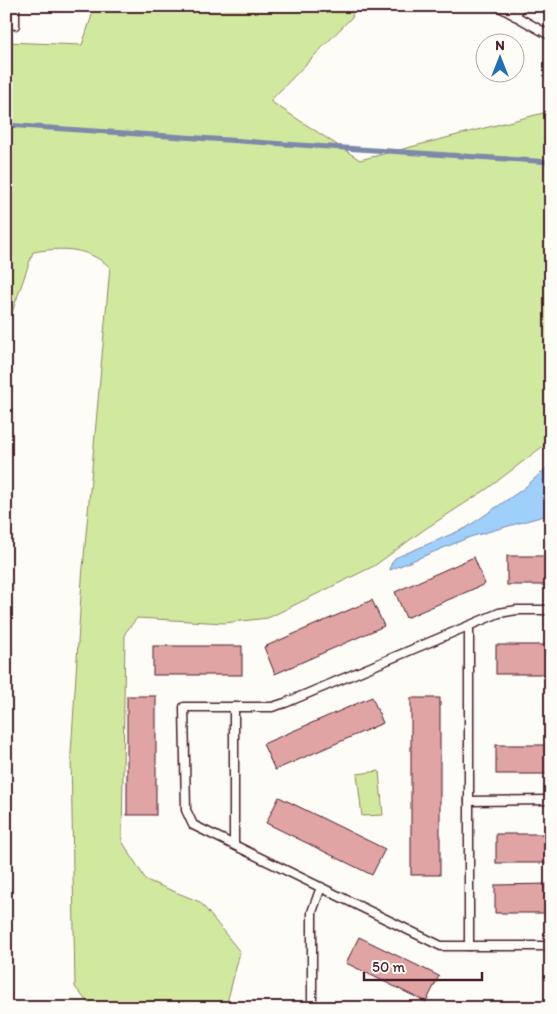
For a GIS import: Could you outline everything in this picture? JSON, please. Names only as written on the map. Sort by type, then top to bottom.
[{"type":"lane","points":[[15,6],[15,25]]},
{"type":"lane","points":[[498,6],[551,36]]},
{"type":"lane","points":[[515,16],[521,6]]},
{"type":"lane","points":[[551,610],[516,610],[499,613],[286,703],[272,707],[184,707],[186,810],[188,819],[193,825],[441,946],[551,946]]},
{"type":"lane","points":[[469,626],[469,946]]},
{"type":"lane","points":[[234,707],[234,844]]},
{"type":"lane","points":[[469,800],[551,800]]},
{"type":"lane","points":[[312,1007],[312,912],[321,887]]},
{"type":"green space","points":[[95,6],[348,6],[353,16],[270,101],[360,160],[551,111],[551,440],[487,489],[425,529],[374,566],[268,618],[224,623],[137,618],[125,633],[122,841],[146,880],[200,902],[240,952],[227,1003],[92,1008],[75,987],[71,754],[82,579],[110,267],[101,260],[74,250],[54,249],[33,252],[9,321],[6,340],[6,42],[82,45]]},
{"type":"green space","points":[[379,771],[383,815],[362,816],[357,774]]},
{"type":"water","points":[[551,464],[551,514],[470,537],[390,570],[395,558],[466,528],[523,489]]},
{"type":"building","points":[[507,556],[551,556],[551,585],[507,585]]},
{"type":"building","points":[[474,557],[485,584],[406,618],[395,592]]},
{"type":"building","points":[[372,600],[384,626],[275,674],[264,647]]},
{"type":"building","points":[[496,645],[551,645],[551,674],[496,674]]},
{"type":"building","points":[[153,646],[242,646],[242,675],[153,675]]},
{"type":"building","points":[[127,696],[156,696],[156,815],[127,815]]},
{"type":"building","points":[[372,697],[383,723],[275,770],[263,744]]},
{"type":"building","points":[[411,698],[440,698],[440,875],[411,875]]},
{"type":"building","points":[[496,745],[551,745],[551,774],[496,774]]},
{"type":"building","points":[[279,797],[385,849],[372,875],[266,823]]},
{"type":"building","points":[[496,834],[551,834],[551,863],[496,863]]},
{"type":"building","points":[[551,884],[551,913],[495,913],[495,885]]},
{"type":"building","points":[[359,937],[439,976],[426,1002],[346,963]]},
{"type":"building","points":[[523,1001],[547,1008],[521,1008]]},
{"type":"waterway","points":[[6,125],[551,162]]}]
